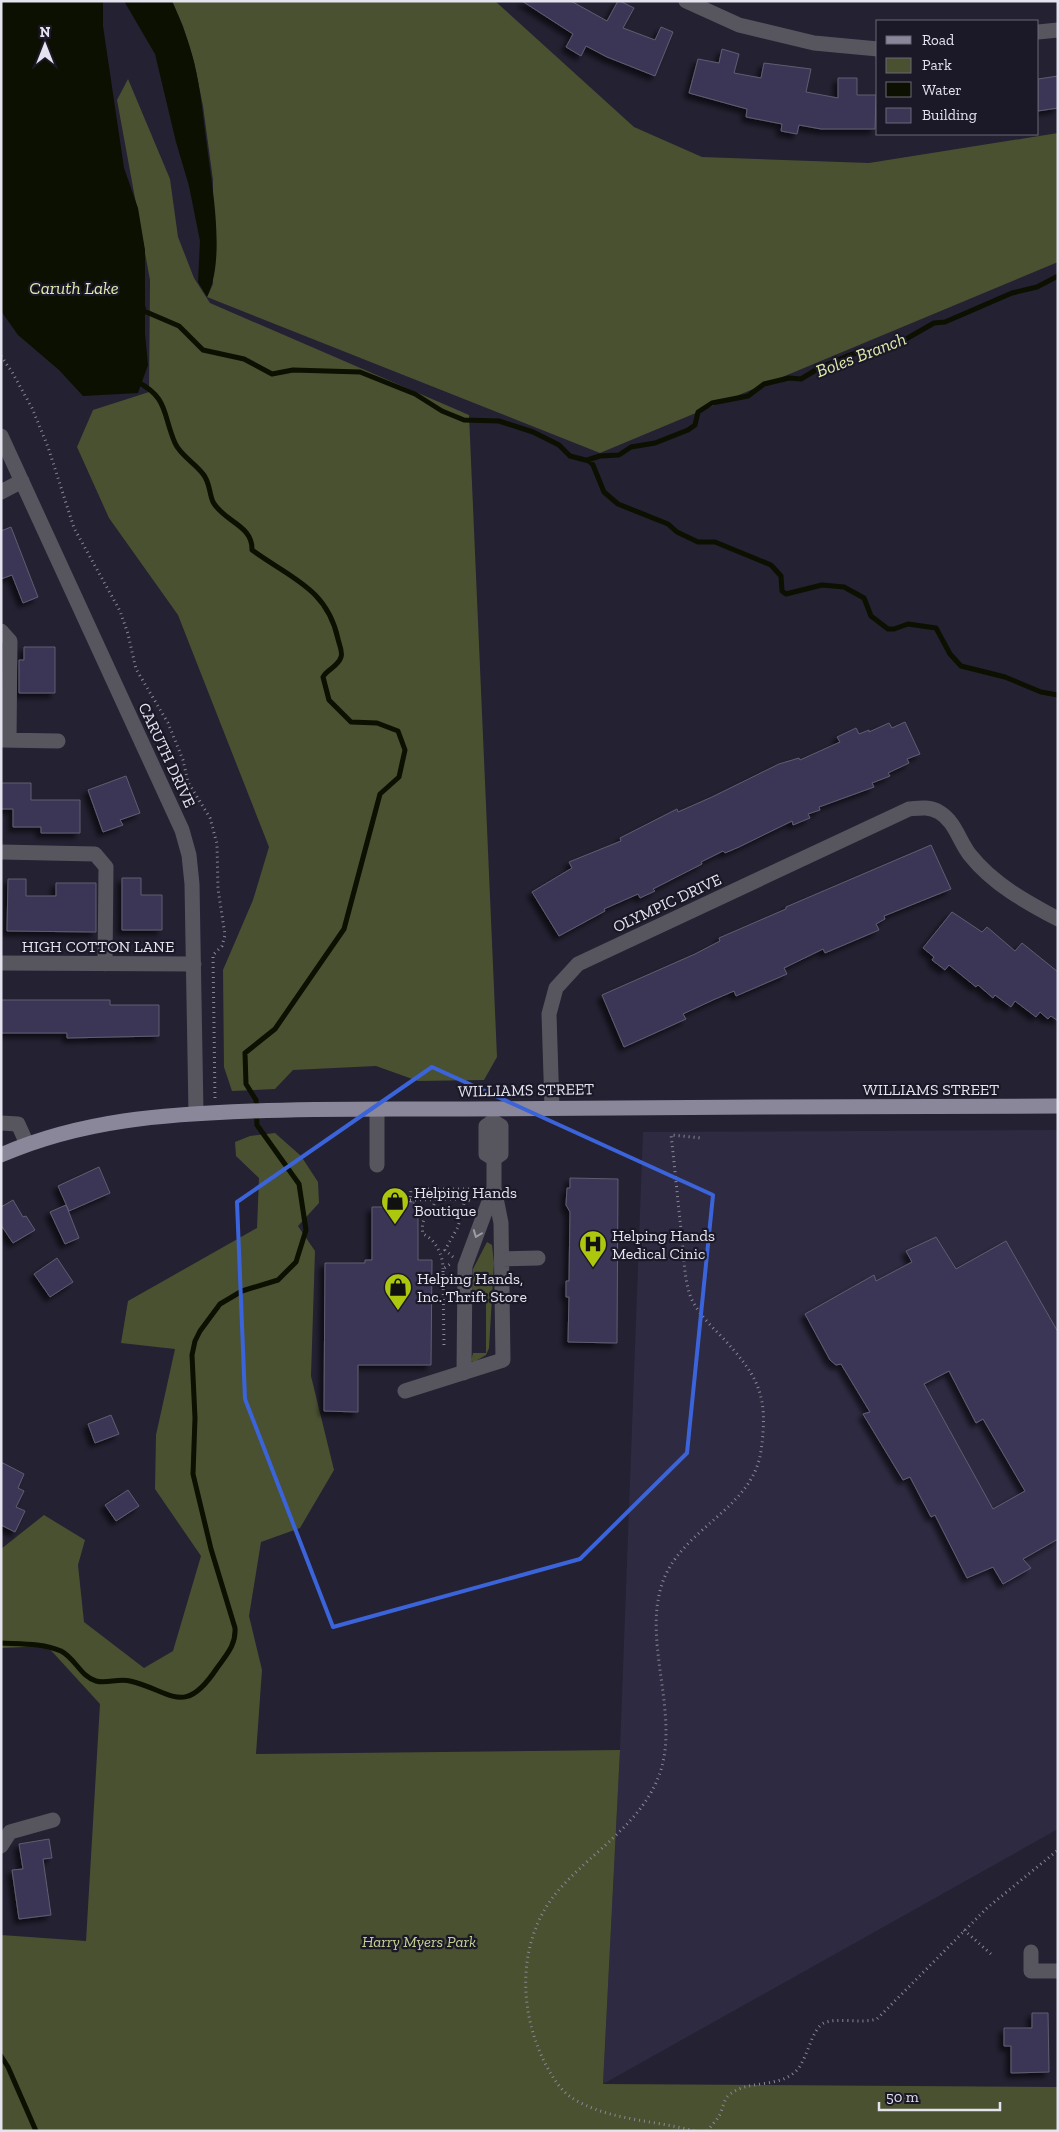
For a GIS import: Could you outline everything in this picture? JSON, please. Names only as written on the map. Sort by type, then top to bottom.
[{"type":"main road","name":"WILLIAMS STREET","points":[[1,1155],[27,1144],[86,1126],[142,1116],[226,1112],[292,1109],[376,1109],[493,1115],[552,1107],[1058,1106]]},
{"type":"street","points":[[686,1],[739,25],[814,43],[876,49]]},
{"type":"street","points":[[1039,32],[1058,30]]},
{"type":"street","name":"CARUTH DRIVE","points":[[1,436],[182,830],[189,855],[192,884],[196,1114]]},
{"type":"street","points":[[1,492],[22,481]]},
{"type":"street","points":[[1,631],[10,641],[5,740],[58,741]]},
{"type":"street","name":"OLYMPIC DRIVE","points":[[552,1107],[549,1014],[556,988],[578,964],[909,809],[923,807],[938,811],[948,818],[970,855],[992,878],[1017,897],[1058,919]]},
{"type":"street","points":[[1,852],[96,854],[106,867],[106,964]]},
{"type":"street","name":"HIGH COTTON LANE","points":[[1,963],[194,964]]},
{"type":"street","points":[[376,1109],[377,1165]]},
{"type":"street","points":[[464,1373],[465,1266],[487,1191],[501,1126],[493,1115]]},
{"type":"street","points":[[1,1123],[18,1124],[27,1144]]},
{"type":"street","points":[[405,1391],[504,1360],[501,1223],[487,1191]]},
{"type":"street","points":[[502,1259],[538,1258]]},
{"type":"street","points":[[1,1846],[10,1832],[52,1820]]},
{"type":"street","points":[[1031,1952],[1031,1971],[1058,1971]]},
{"type":"path","points":[[694,2131],[617,2117],[574,2100],[564,2091],[549,2071],[534,2039],[525,2002],[525,1982],[529,1950],[542,1916],[550,1902],[566,1882],[635,1816],[654,1788],[661,1770],[665,1739],[657,1620],[665,1576],[682,1548],[737,1498],[748,1485],[756,1470],[761,1454],[763,1413],[758,1385],[743,1359],[697,1309],[686,1277],[671,1135],[701,1138]]},
{"type":"path","points":[[479,1199],[474,1202],[465,1199],[410,1201],[411,1190],[480,1189],[487,1191]]},
{"type":"path","points":[[435,1199],[435,1203],[422,1221],[422,1228],[423,1234],[432,1238],[443,1258],[441,1274],[444,1348]]},
{"type":"path","points":[[443,1269],[456,1260],[445,1250],[458,1227],[465,1199]]},
{"type":"path","points":[[708,2131],[720,2114],[727,2096],[738,2090],[779,2082],[796,2071],[806,2056],[817,2027],[826,2022],[856,2022],[877,2019],[987,1908],[1058,1850]]},
{"type":"path","points":[[964,1930],[992,1955]]},
{"type":"highlighted area","points":[[432,1067],[713,1195],[687,1453],[580,1559],[333,1627],[245,1399],[237,1202]]},
{"type":"shaded area","points":[[1058,1130],[1058,1829],[603,2084],[620,1750],[643,1132]]},
{"type":"green space","points":[[172,1],[495,1],[634,127],[702,157],[869,163],[1058,133],[1058,262],[600,453],[207,297],[213,284],[213,180],[203,106],[194,62],[183,26]]},
{"type":"green space","points":[[128,79],[170,179],[178,237],[194,278],[210,303],[469,415],[497,1057],[484,1080],[418,1081],[376,1066],[293,1070],[275,1089],[232,1091],[224,1067],[223,970],[253,900],[269,847],[178,615],[109,518],[77,447],[93,410],[149,392],[150,280],[117,100]]},
{"type":"green space","name":"Harry Myers Park","points":[[275,1133],[301,1156],[318,1182],[319,1203],[298,1226],[315,1251],[311,1376],[334,1470],[300,1528],[261,1542],[249,1616],[262,1670],[256,1754],[620,1750],[603,2084],[1058,2087],[1058,2131],[1,2131],[1,1935],[86,1941],[100,1704],[47,1646],[1,1648],[1,1549],[44,1515],[85,1540],[78,1565],[84,1622],[144,1668],[173,1651],[201,1556],[155,1489],[156,1435],[175,1349],[121,1343],[128,1301],[257,1228],[259,1178],[236,1156],[235,1142],[250,1136]]},
{"type":"green space","points":[[487,1242],[492,1245],[494,1263],[489,1348],[486,1355],[474,1362],[471,1361],[473,1353],[486,1353],[486,1301],[478,1301],[472,1296],[473,1269]]},
{"type":"water","name":"Caruth Lake","points":[[1,1],[103,1],[103,26],[124,168],[138,208],[145,250],[145,334],[148,365],[138,393],[83,396],[59,370],[18,335],[1,311]]},
{"type":"water","points":[[124,1],[172,1],[192,54],[200,94],[216,223],[216,263],[213,281],[207,297],[198,282],[200,241],[189,186],[176,142],[155,54]]},
{"type":"building","points":[[522,1],[571,1],[607,21],[618,1],[620,1],[634,8],[623,28],[655,40],[661,27],[673,32],[655,76],[607,57],[586,46],[581,56],[566,47],[573,34]]},
{"type":"building","points":[[722,49],[739,54],[734,73],[761,78],[764,63],[811,69],[806,92],[838,98],[838,78],[857,78],[857,95],[876,95],[875,129],[821,129],[799,125],[797,134],[781,131],[782,124],[746,117],[747,109],[689,93],[698,59],[719,63]]},
{"type":"building","points":[[1058,76],[1058,108],[1039,111],[1039,79]]},
{"type":"building","points":[[11,527],[38,597],[23,603],[12,575],[1,579],[1,531]]},
{"type":"building","points":[[24,647],[55,647],[55,693],[19,693],[19,660],[24,660]]},
{"type":"building","points":[[905,722],[920,754],[907,759],[909,763],[888,773],[890,776],[872,783],[874,787],[819,807],[820,810],[808,814],[810,818],[793,825],[792,821],[739,847],[725,853],[723,851],[653,889],[655,891],[640,898],[638,894],[604,909],[605,911],[559,936],[532,892],[572,868],[569,862],[621,841],[620,838],[677,809],[678,812],[779,764],[799,758],[800,760],[840,742],[837,737],[856,728],[859,734],[869,730],[869,732],[889,723],[892,728]]},
{"type":"building","points":[[126,776],[140,813],[120,820],[123,825],[103,832],[88,790]]},
{"type":"building","points":[[1,783],[31,783],[31,800],[80,800],[80,833],[41,833],[41,827],[13,827],[13,809],[1,809]]},
{"type":"building","points":[[931,845],[951,889],[884,916],[885,919],[876,924],[879,930],[825,953],[823,949],[784,968],[787,974],[736,996],[734,991],[713,1000],[683,1014],[686,1019],[624,1047],[602,995],[695,954],[720,941],[719,938],[786,909],[786,907]]},
{"type":"building","points":[[122,878],[141,878],[141,895],[162,895],[162,930],[122,930]]},
{"type":"building","points":[[8,879],[26,879],[26,896],[56,896],[56,883],[96,883],[96,932],[7,931]]},
{"type":"building","points":[[952,912],[982,932],[987,927],[1015,951],[1022,943],[1058,972],[1058,1021],[1051,1016],[1048,1019],[1040,1012],[1036,1017],[1015,1001],[1011,1007],[995,995],[993,998],[978,985],[976,987],[949,965],[945,970],[932,960],[934,957],[923,948]]},
{"type":"building","points":[[1,1000],[110,1000],[110,1005],[159,1005],[159,1036],[67,1038],[67,1033],[1,1033]]},
{"type":"building","points":[[99,1167],[110,1193],[69,1211],[58,1186]]},
{"type":"building","name":"Helping Hands Medical Cinic","points":[[570,1178],[618,1179],[617,1343],[568,1342],[569,1297],[566,1297],[566,1281],[569,1281],[570,1212],[566,1205],[567,1188],[570,1188]]},
{"type":"building","points":[[13,1200],[23,1217],[26,1216],[35,1230],[13,1243],[1,1225],[1,1207]]},
{"type":"building","points":[[414,1202],[414,1208],[418,1208],[418,1260],[432,1260],[431,1365],[358,1365],[358,1412],[324,1411],[325,1263],[365,1263],[365,1260],[372,1260],[372,1207],[387,1207],[387,1203]]},
{"type":"building","points":[[66,1205],[79,1238],[65,1244],[50,1212]]},
{"type":"building","points":[[936,1237],[956,1269],[1006,1241],[1058,1332],[1058,1539],[1023,1559],[1031,1568],[1003,1584],[993,1567],[967,1578],[935,1515],[931,1517],[910,1477],[903,1480],[863,1414],[870,1412],[841,1364],[836,1365],[830,1360],[805,1314],[874,1275],[876,1281],[912,1262],[906,1251]],"holes":[[[949,1371],[976,1423],[983,1419],[1025,1491],[993,1509],[924,1384]]]},
{"type":"building","points":[[57,1258],[73,1282],[50,1297],[34,1274]]},
{"type":"building","points":[[111,1415],[119,1434],[95,1443],[88,1424]]},
{"type":"building","points":[[1,1462],[24,1474],[18,1488],[24,1491],[16,1507],[25,1511],[15,1532],[1,1525]]},
{"type":"building","points":[[128,1490],[139,1506],[116,1521],[105,1505]]},
{"type":"building","points":[[49,1839],[52,1858],[43,1859],[51,1915],[19,1919],[12,1870],[23,1869],[19,1844]]},
{"type":"building","points":[[1032,2013],[1048,2013],[1049,2072],[1011,2073],[1011,2046],[1004,2046],[1004,2028],[1032,2028]]},
{"type":"waterway","name":"Boles Branch","points":[[587,460],[600,456],[619,455],[631,447],[655,443],[688,430],[695,425],[698,412],[712,403],[748,396],[764,384],[789,378],[801,379],[819,368],[863,351],[892,347],[934,323],[945,322],[1012,293],[1037,287],[1058,276]]},
{"type":"waterway","points":[[143,307],[144,311],[179,326],[203,350],[244,359],[272,374],[293,370],[360,372],[415,394],[442,411],[464,420],[499,421],[533,432],[559,445],[570,456],[589,461],[593,465],[604,492],[618,504],[668,524],[677,532],[698,542],[715,542],[771,565],[781,576],[782,591],[786,594],[822,585],[844,587],[864,598],[871,616],[888,629],[908,624],[936,628],[950,654],[961,666],[1005,677],[1041,692],[1058,695]]},
{"type":"waterway","points":[[1,1643],[32,1644],[54,1648],[66,1654],[86,1676],[96,1681],[130,1681],[177,1697],[186,1697],[195,1693],[206,1683],[232,1644],[235,1628],[211,1549],[193,1474],[195,1418],[192,1355],[195,1341],[200,1331],[220,1304],[242,1291],[278,1280],[296,1262],[306,1230],[299,1184],[257,1125],[256,1100],[246,1084],[245,1053],[275,1029],[344,929],[380,794],[399,777],[405,750],[398,731],[377,723],[351,722],[329,700],[323,677],[340,660],[342,653],[333,622],[325,608],[305,586],[252,550],[248,535],[218,509],[213,502],[205,477],[177,447],[159,400],[147,387],[136,381]]},
{"type":"waterway","points":[[1,2056],[8,2067],[36,2131]]},
{"type":"place","name":"Helping Hands Boutique","points":[[395,1225]]},
{"type":"place","name":"Helping Hands Medical Cinic","points":[[593,1268]]},
{"type":"place","name":"Helping Hands, Inc. Thrift Store","points":[[398,1311]]}]
